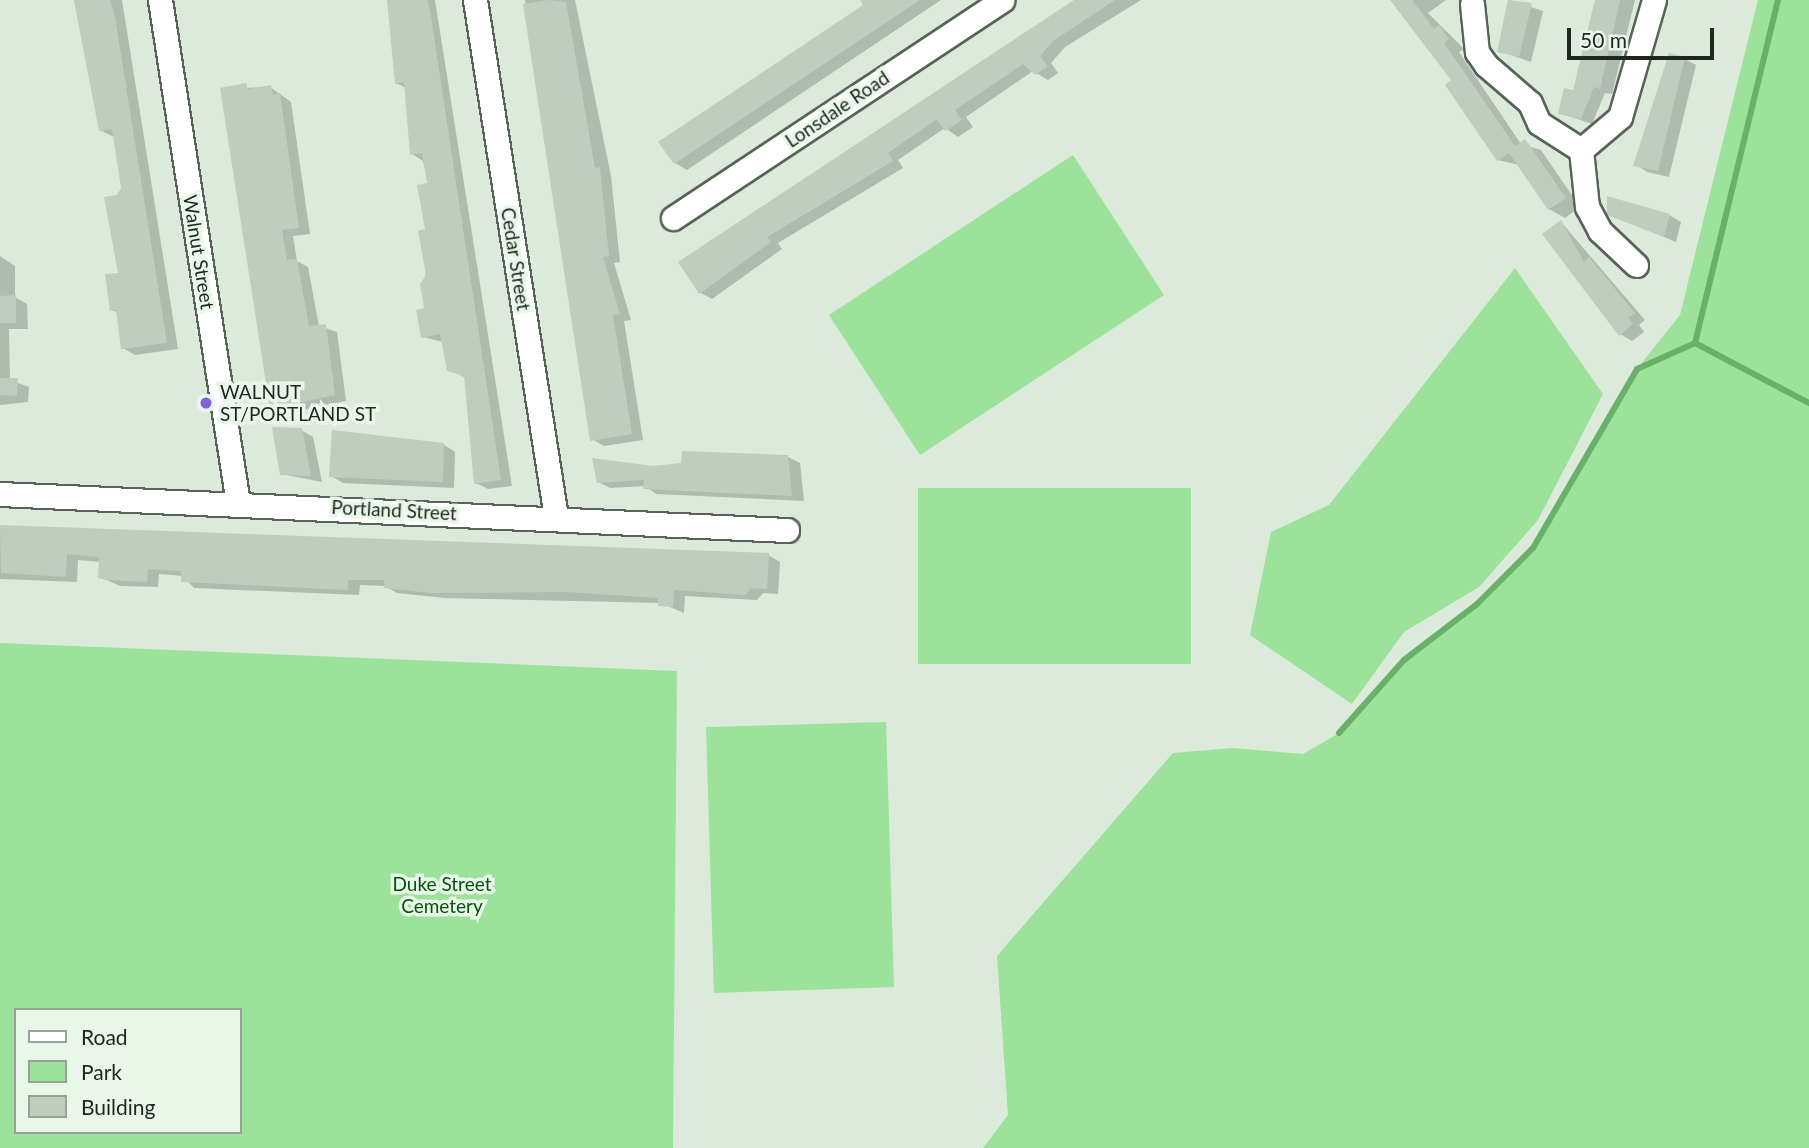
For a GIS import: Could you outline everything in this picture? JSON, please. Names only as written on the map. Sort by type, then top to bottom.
[{"type":"street","name":"Walnut Street","points":[[160,0],[238,503]]},
{"type":"street","name":"Cedar Street","points":[[475,0],[556,517]]},
{"type":"street","name":"Lonsdale Road","points":[[673,218],[1002,0]]},
{"type":"street","points":[[1581,150],[1620,117],[1654,0]]},
{"type":"street","points":[[1472,4],[1477,52],[1486,65],[1530,103],[1539,122],[1581,150]]},
{"type":"street","points":[[1581,150],[1587,207],[1600,231],[1636,265]]},
{"type":"street","name":"Portland Street","points":[[0,494],[556,517],[787,530]]},
{"type":"green space","points":[[1758,0],[1809,0],[1809,1148],[983,1148],[1008,1115],[997,956],[1173,753],[1233,748],[1303,754],[1339,733],[1404,660],[1476,605],[1533,548],[1637,369],[1680,315]]},
{"type":"green space","points":[[1073,155],[1164,295],[920,455],[829,315]]},
{"type":"green space","points":[[1515,268],[1603,394],[1538,520],[1479,587],[1404,632],[1352,704],[1250,635],[1271,532],[1329,505]]},
{"type":"green space","points":[[918,488],[1191,488],[1191,664],[918,664]]},
{"type":"green space","name":"Duke Street Cemetery","points":[[0,643],[677,671],[673,1148],[0,1148]]},
{"type":"green space","points":[[886,722],[894,987],[714,993],[706,727]]},
{"type":"building","points":[[74,0],[110,0],[115,17],[167,343],[121,349],[116,310],[110,311],[105,274],[118,273],[104,197],[117,195],[121,188],[112,129],[99,131]]},
{"type":"building","points":[[387,0],[427,0],[430,10],[501,480],[474,484],[464,376],[447,371],[440,334],[421,338],[416,310],[424,308],[420,284],[426,275],[418,231],[425,229],[417,185],[427,183],[422,153],[410,155],[404,82],[395,84]]},
{"type":"building","points":[[548,0],[566,2],[595,168],[600,167],[609,256],[603,257],[620,314],[613,315],[632,434],[590,441],[523,4]]},
{"type":"building","points":[[860,0],[920,0],[674,164],[658,142],[863,5]]},
{"type":"building","points":[[1074,0],[1115,0],[1053,41],[1040,56],[1048,66],[1035,75],[1023,64],[955,110],[962,120],[945,131],[937,119],[888,153],[893,161],[767,237],[771,242],[699,294],[678,262]]},
{"type":"building","points":[[1390,0],[1412,0],[1434,29],[1439,25],[1449,39],[1444,43],[1515,146],[1525,139],[1566,198],[1548,210],[1509,153],[1497,161],[1445,85],[1451,80]]},
{"type":"building","points":[[1508,0],[1532,3],[1519,57],[1497,52]]},
{"type":"building","points":[[1595,0],[1620,0],[1600,89],[1594,87],[1581,119],[1558,114],[1564,88],[1573,90]]},
{"type":"building","points":[[1669,53],[1685,57],[1658,171],[1633,166]]},
{"type":"building","points":[[246,83],[248,89],[271,85],[273,95],[280,93],[299,228],[282,230],[287,260],[297,259],[309,326],[326,324],[335,395],[270,409],[220,88]]},
{"type":"building","points":[[1607,196],[1670,214],[1664,237],[1607,215]]},
{"type":"building","points":[[1561,220],[1584,262],[1589,257],[1635,313],[1628,318],[1633,324],[1619,336],[1542,234]]},
{"type":"building","points":[[16,295],[16,323],[0,323],[0,296]]},
{"type":"building","points":[[0,378],[18,378],[17,396],[0,395]]},
{"type":"building","points":[[272,427],[302,428],[311,476],[280,475]]},
{"type":"building","points":[[332,430],[444,443],[443,482],[329,477]]},
{"type":"building","points":[[682,451],[788,455],[792,496],[643,489],[644,480],[597,483],[592,458],[653,466],[681,463]]},
{"type":"building","points":[[0,525],[769,553],[767,589],[751,588],[745,595],[674,590],[673,607],[658,606],[658,598],[567,592],[430,593],[384,588],[384,580],[348,580],[348,590],[181,582],[181,571],[148,569],[147,582],[107,580],[98,578],[99,557],[67,554],[66,577],[1,573]]},
{"type":"waterway","points":[[1695,343],[1778,0]]},
{"type":"waterway","points":[[1695,343],[1809,403]]},
{"type":"waterway","points":[[1339,733],[1404,660],[1476,605],[1533,548],[1637,369],[1695,343]]},
{"type":"place","name":"WALNUT ST/PORTLAND ST","points":[[206,403]]}]
